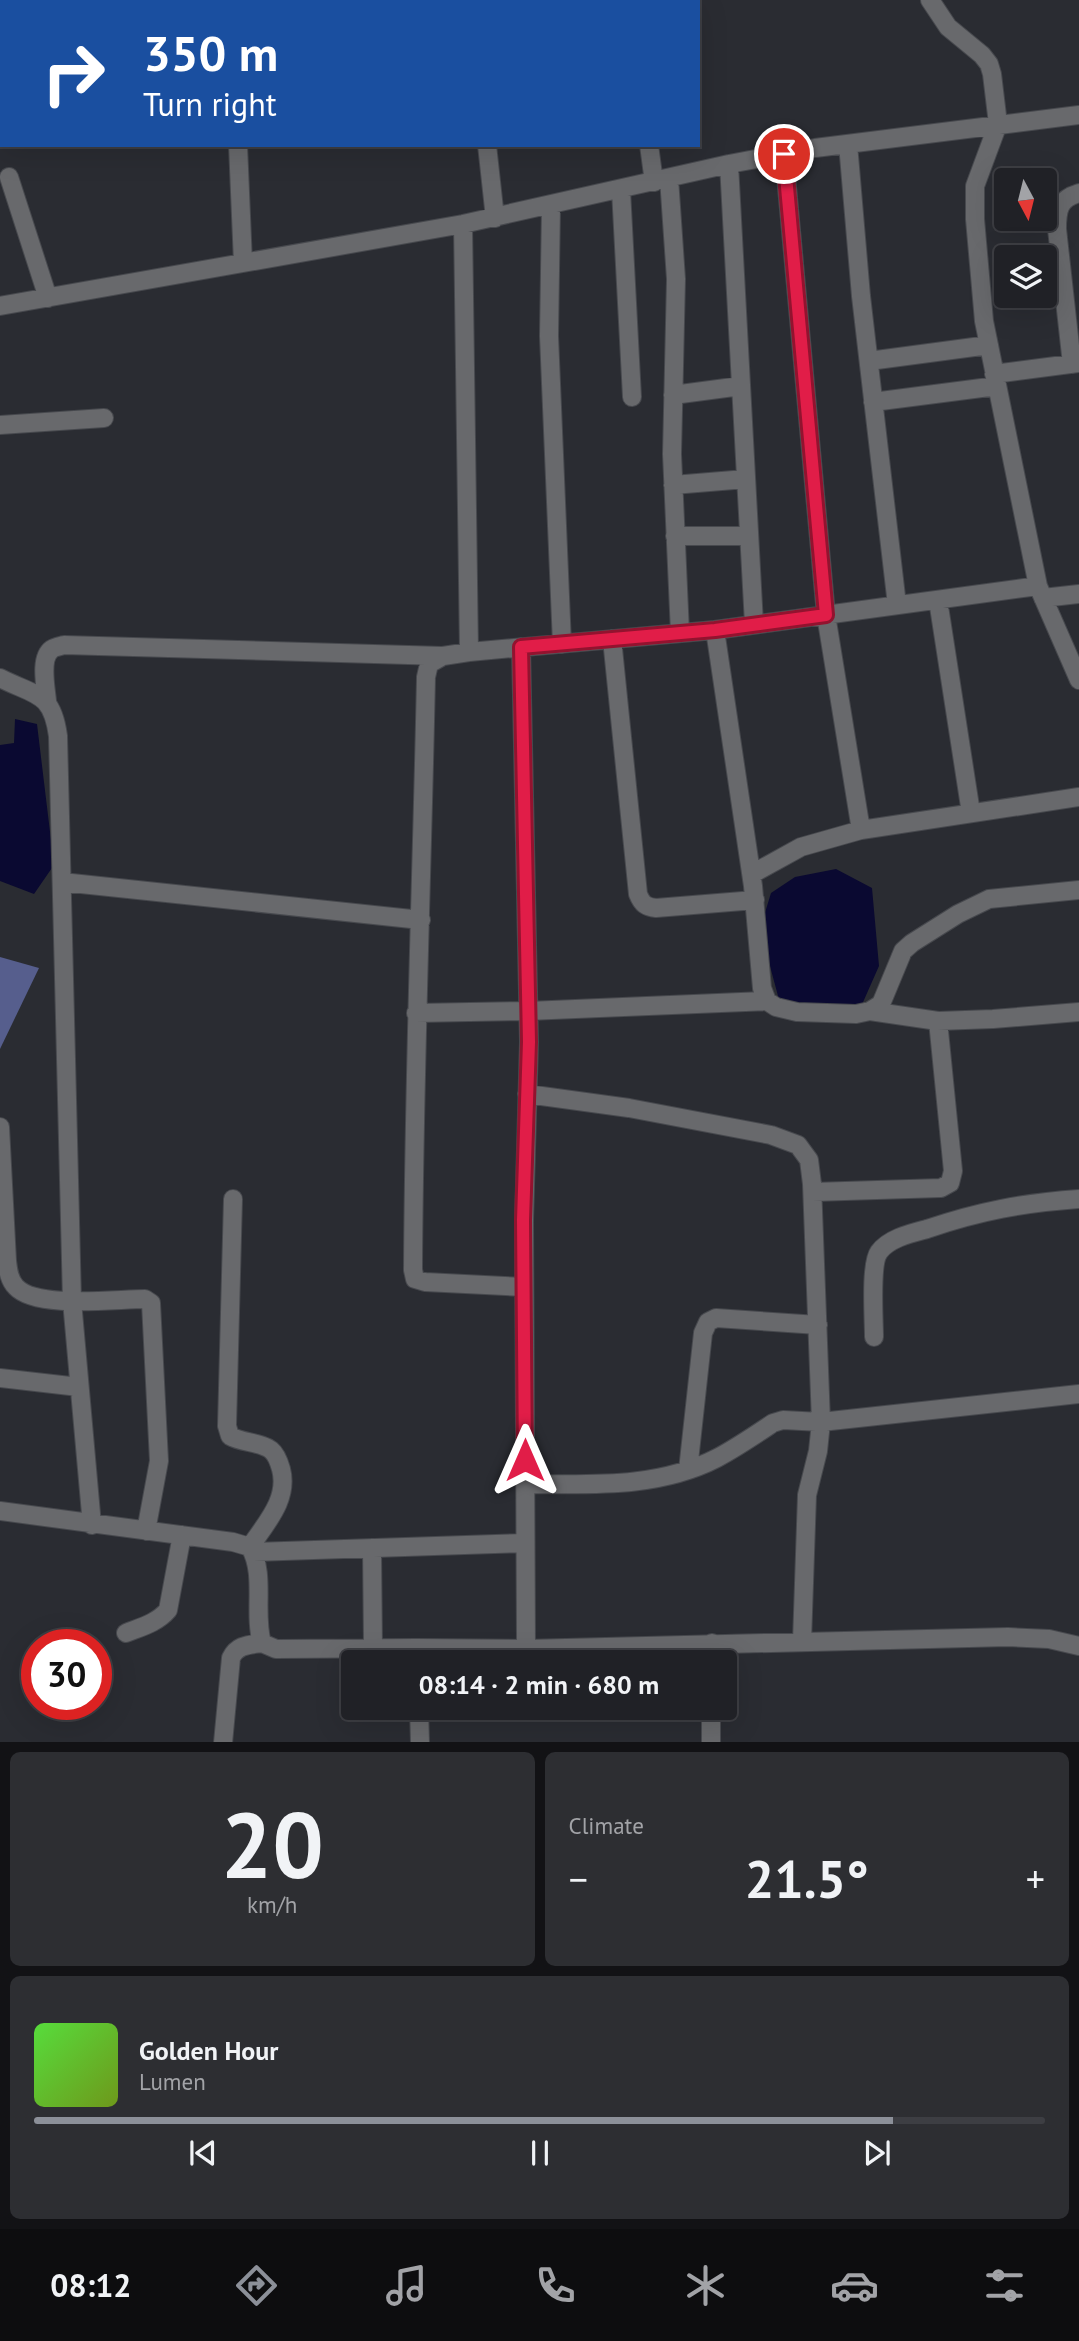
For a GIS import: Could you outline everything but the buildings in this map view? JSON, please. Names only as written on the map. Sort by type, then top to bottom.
[{"type":"street","points":[[930,0],[948,27],[989,64],[998,124],[975,186],[975,219],[984,321],[1040,592],[1079,680]]},
{"type":"street","points":[[0,306],[495,218],[621,190],[655,169],[729,164],[848,144],[1079,114]]},
{"type":"street","points":[[848,144],[873,402],[897,605]]},
{"type":"street","points":[[238,147],[243,263]]},
{"type":"street","points":[[487,147],[495,218]]},
{"type":"street","points":[[784,154],[826,615],[861,830]]},
{"type":"street","points":[[729,164],[754,624]]},
{"type":"street","points":[[655,169],[676,279],[673,485],[680,633]]},
{"type":"street","points":[[9,177],[48,298]]},
{"type":"street","points":[[621,190],[632,397]]},
{"type":"street","points":[[873,402],[1075,363],[1056,229],[1057,209],[1064,198],[1079,192]]},
{"type":"street","points":[[551,206],[549,335],[562,643]]},
{"type":"street","points":[[463,224],[469,652]]},
{"type":"street","points":[[869,361],[989,345]]},
{"type":"street","points":[[673,395],[741,386]]},
{"type":"street","points":[[0,425],[104,418]]},
{"type":"street","points":[[673,485],[746,480]]},
{"type":"street","points":[[675,536],[749,536]]},
{"type":"street","points":[[92,1525],[72,1301],[58,736],[55,715],[47,701],[45,668],[52,648],[64,645],[443,656],[715,630],[938,600],[1040,592],[1079,594]]},
{"type":"street","points":[[938,600],[971,813]]},
{"type":"street","points":[[715,630],[755,900],[762,988],[767,1001],[776,1007],[797,1012],[856,1014],[870,1011],[881,1004],[903,951],[958,914],[989,899],[1079,890]]},
{"type":"street","points":[[612,639],[638,894],[641,902],[647,908],[656,908],[755,900]]},
{"type":"street","points":[[521,647],[528,1011],[524,1287],[526,1649]]},
{"type":"street","points":[[443,656],[429,664],[426,677],[421,920],[416,1013],[413,1270],[415,1279],[425,1282],[524,1287]]},
{"type":"street","points":[[0,678],[47,701]]},
{"type":"street","points":[[751,874],[801,847],[861,830],[1079,797]]},
{"type":"street","points":[[62,882],[421,920]]},
{"type":"street","points":[[416,1013],[767,1001]]},
{"type":"street","points":[[870,1011],[938,1021],[1079,1012]]},
{"type":"street","points":[[813,1192],[941,1188],[950,1182],[953,1171],[938,1021]]},
{"type":"street","points":[[527,1094],[629,1108],[771,1135],[798,1145],[808,1160],[813,1192],[821,1422],[818,1451],[807,1495],[802,1642]]},
{"type":"street","points":[[0,1127],[9,1275],[14,1285],[34,1298],[72,1301],[145,1299],[151,1303],[159,1461],[146,1531]]},
{"type":"street","points":[[233,1199],[227,1426],[230,1436],[239,1441],[268,1447],[274,1452],[282,1475],[280,1502],[252,1549]]},
{"type":"street","points":[[874,1337],[874,1266],[879,1252],[894,1240],[972,1214],[1003,1207],[1079,1199]]},
{"type":"street","points":[[688,1470],[703,1333],[708,1322],[716,1318],[818,1325]]},
{"type":"street","points":[[0,1378],[79,1387]]},
{"type":"street","points":[[525,1485],[638,1483],[688,1470],[717,1458],[773,1423],[783,1420],[821,1422],[1079,1394]]},
{"type":"street","points":[[0,1511],[233,1542],[252,1549],[525,1543]]},
{"type":"street","points":[[126,1633],[162,1617],[168,1610],[182,1535]]},
{"type":"street","points":[[372,1548],[373,1648]]},
{"type":"street","points":[[252,1549],[258,1561],[258,1632],[262,1643]]},
{"type":"street","points":[[508,1650],[1008,1637],[1049,1639],[1079,1646]]},
{"type":"street","points":[[223,1742],[231,1658],[241,1646],[262,1643],[276,1649],[385,1650]]},
{"type":"street","points":[[712,1643],[712,1650]]},
{"type":"street","points":[[419,1720],[420,1742]]},
{"type":"street","points":[[711,1720],[711,1742]]},
{"type":"shaded area","points":[[15,719],[37,724],[54,865],[34,894],[0,881],[0,745],[14,743]]},
{"type":"shaded area","points":[[836,869],[872,888],[879,966],[860,1009],[781,1007],[760,929],[771,893],[795,877]]},
{"type":"shaded area","points":[[0,957],[39,968],[0,1049]]},
{"type":"route","points":[[525,1460],[523,1220],[529,1042],[521,647],[715,630],[826,615],[784,154]]}]
